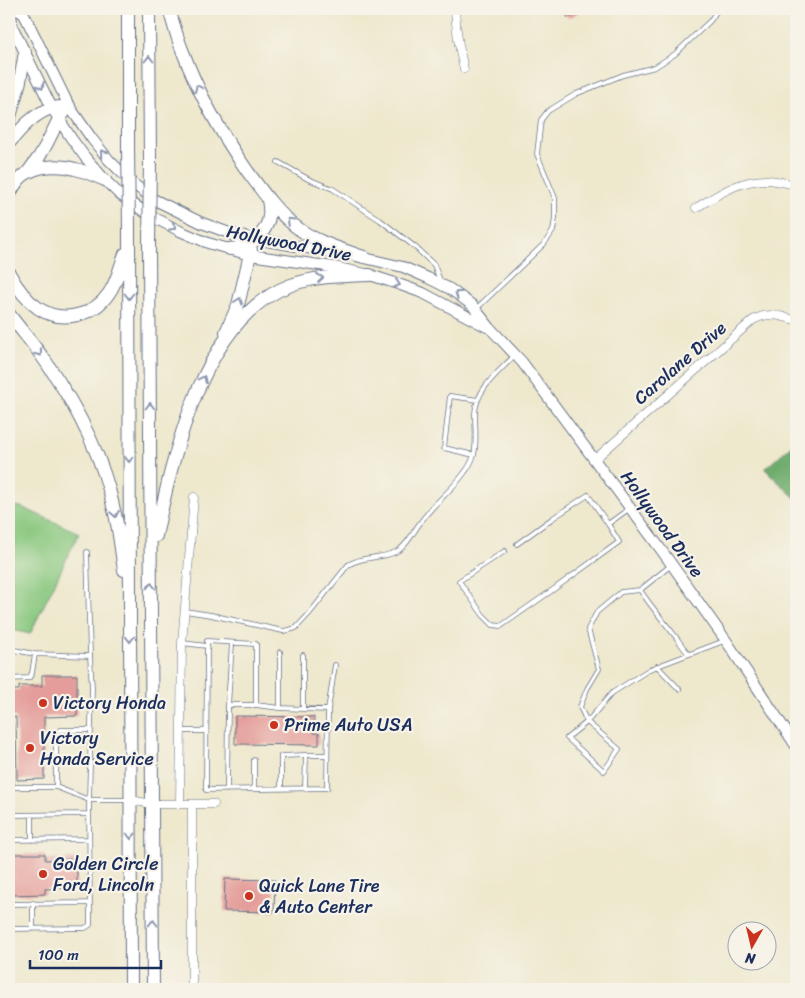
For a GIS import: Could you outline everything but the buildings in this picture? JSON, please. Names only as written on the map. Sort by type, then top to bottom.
[{"type":"highway","points":[[128,9],[132,989]]},
{"type":"highway","points":[[149,9],[153,989]]},
{"type":"highway","points":[[169,9],[182,52],[198,88],[216,122],[268,200],[295,226],[309,236],[364,257]]},
{"type":"highway","points":[[9,120],[20,81],[25,52]]},
{"type":"highway","points":[[9,143],[20,130],[38,115],[55,113],[69,106]]},
{"type":"highway","points":[[9,196],[19,179],[28,172],[43,151],[55,113]]},
{"type":"highway","points":[[28,172],[57,166],[74,168],[105,180]]},
{"type":"highway","points":[[151,560],[168,480],[182,435],[204,377],[238,305],[252,246],[267,225],[269,217],[268,200]]},
{"type":"highway","points":[[232,234],[246,240],[252,246]]},
{"type":"highway","points":[[9,273],[16,287],[38,309],[50,314],[76,316],[100,304],[109,293],[118,275],[128,245]]},
{"type":"highway","points":[[230,249],[252,246]]},
{"type":"highway","points":[[220,346],[243,317],[271,294],[283,288],[306,280],[370,275]]},
{"type":"highway","points":[[9,314],[45,361],[90,436],[102,466],[114,509],[130,611]]},
{"type":"main road","name":"Hollywood Drive","points":[[10,9],[13,28],[55,113],[84,158],[119,194],[149,215],[194,237],[230,249]]},
{"type":"main road","name":"Hollywood Drive","points":[[16,9],[24,14],[69,106],[109,160],[132,183],[155,200],[202,223],[232,234]]},
{"type":"main road","name":"Hollywood Drive","points":[[252,246],[333,268],[370,275],[423,293],[491,329]]},
{"type":"main road","name":"Hollywood Drive","points":[[252,246],[364,257],[403,267],[450,289],[472,305],[491,329],[522,362],[672,565],[726,640],[796,746]]},
{"type":"street","points":[[455,9],[459,51],[464,68]]},
{"type":"street","points":[[696,208],[730,188],[756,180],[770,180],[796,185]]},
{"type":"street","name":"Carolane Drive","points":[[594,460],[753,320],[762,315],[770,314],[796,320]]},
{"type":"street","points":[[180,804],[182,643],[194,497]]},
{"type":"street","points":[[130,800],[152,804],[214,804]]},
{"type":"street","points":[[192,804],[192,989]]},
{"type":"lane","points":[[476,309],[544,244],[552,231],[556,218],[554,198],[537,154],[541,120],[548,111],[576,94],[623,75],[655,68],[675,54],[710,21],[718,9]]},
{"type":"lane","points":[[278,162],[308,179],[332,189],[380,220],[434,264],[442,285]]},
{"type":"lane","points":[[185,610],[282,631],[289,630],[296,628],[309,614],[348,565],[357,560],[393,554],[400,549],[470,464],[475,446],[475,410],[482,390],[515,355]]},
{"type":"lane","points":[[474,455],[444,448],[450,396],[478,400]]},
{"type":"lane","points":[[505,551],[460,581],[483,615],[493,626],[501,626],[619,542],[588,495],[516,544]]},
{"type":"lane","points":[[608,524],[630,508]]},
{"type":"lane","points":[[9,929],[85,928],[90,925],[88,800],[92,688],[87,552]]},
{"type":"lane","points":[[672,565],[640,590],[621,592],[597,612],[588,629],[598,669],[580,707],[587,722],[619,750],[604,771],[566,738],[587,722],[612,694],[650,669],[726,640]]},
{"type":"lane","points":[[640,590],[689,654]]},
{"type":"lane","points":[[256,706],[256,644],[207,641],[206,790],[327,788],[328,710],[335,665]]},
{"type":"lane","points":[[227,790],[228,705],[232,642]]},
{"type":"lane","points":[[182,643],[207,646]]},
{"type":"lane","points":[[9,649],[35,654],[90,656]]},
{"type":"lane","points":[[280,652],[280,708]]},
{"type":"lane","points":[[9,679],[29,678],[32,674],[35,654]]},
{"type":"lane","points":[[303,655],[303,709]]},
{"type":"lane","points":[[657,666],[679,689]]},
{"type":"lane","points":[[228,705],[328,710]]},
{"type":"lane","points":[[9,722],[11,726],[10,787],[56,787],[88,800],[130,800]]},
{"type":"lane","points":[[56,787],[57,732],[61,730],[90,730]]},
{"type":"lane","points":[[181,730],[206,731]]},
{"type":"lane","points":[[306,755],[306,788]]},
{"type":"lane","points":[[281,789],[281,756],[327,755]]},
{"type":"lane","points":[[254,760],[254,789]]},
{"type":"lane","points":[[9,815],[89,814]]},
{"type":"lane","points":[[32,815],[32,840]]},
{"type":"lane","points":[[9,840],[89,840]]},
{"type":"lane","points":[[9,904],[90,903]]},
{"type":"lane","points":[[33,904],[34,929]]},
{"type":"green space","points":[[796,441],[796,499],[765,469]]},
{"type":"green space","points":[[9,505],[21,507],[79,533],[30,634],[9,629]]},
{"type":"place","name":"Victory Honda","points":[[43,703]]},
{"type":"place","name":"Prime Auto USA","points":[[274,725]]},
{"type":"place","name":"Victory Honda Service","points":[[30,748]]},
{"type":"place","name":"Golden Circle Ford, Lincoln","points":[[43,874]]},
{"type":"place","name":"Quick Lane Tire & Auto Center","points":[[249,896]]}]
